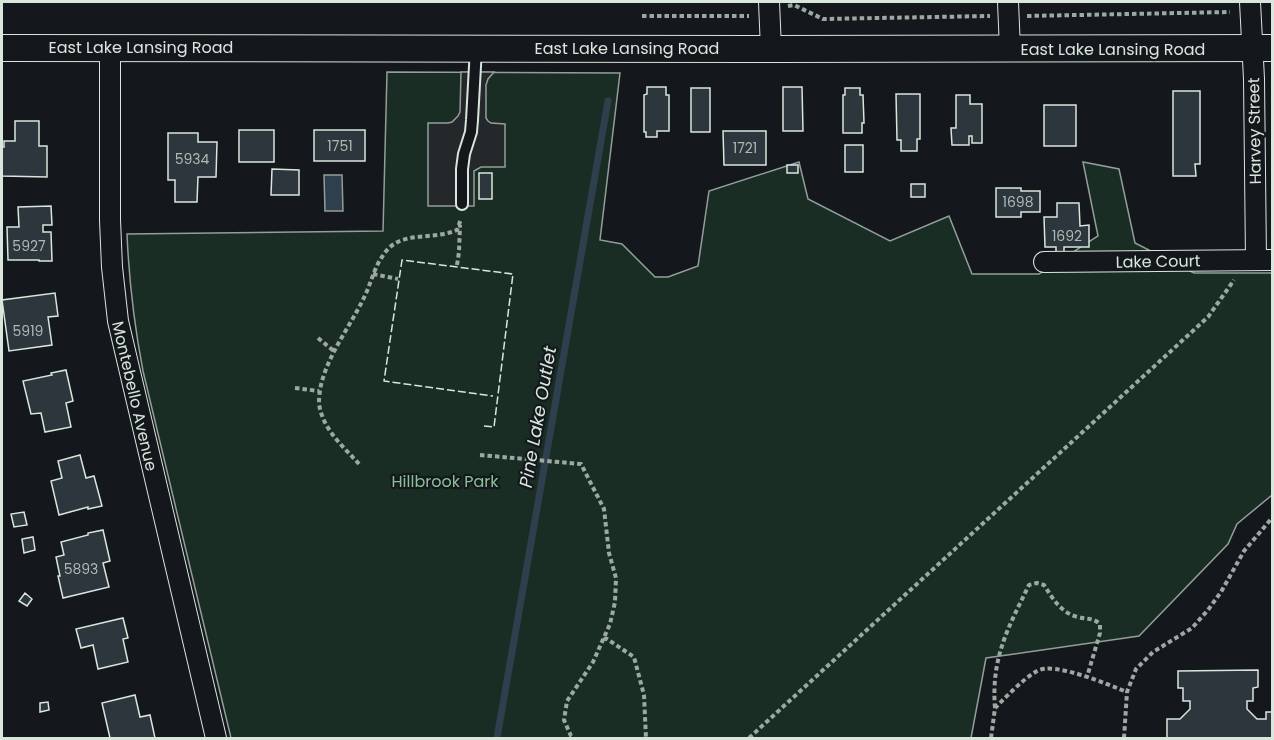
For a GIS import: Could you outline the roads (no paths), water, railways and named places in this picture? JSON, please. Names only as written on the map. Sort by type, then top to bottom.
[{"type":"street","points":[[770,6],[771,49]]},
{"type":"street","name":"Harvey Street","points":[[1250,7],[1262,48],[1254,79],[1264,260]]},
{"type":"street","points":[[1008,9],[1011,49]]},
{"type":"street","name":"Montebello Avenue","points":[[110,47],[110,220],[118,321],[216,738]]},
{"type":"street","name":"East Lake Lansing Road","points":[[2,48],[1262,48]]},
{"type":"street","name":"Lake Court","points":[[1044,262],[1264,260]]},
{"type":"lane","points":[[462,204],[463,162],[472,120],[476,48]]},
{"type":"water","points":[[324,175],[342,175],[343,211],[325,211]]},
{"type":"waterway","name":"Pine Lake Outlet","points":[[497,738],[608,101]]},
{"type":"park label","name":"Hillbrook Park","points":[[445,481]]}]
